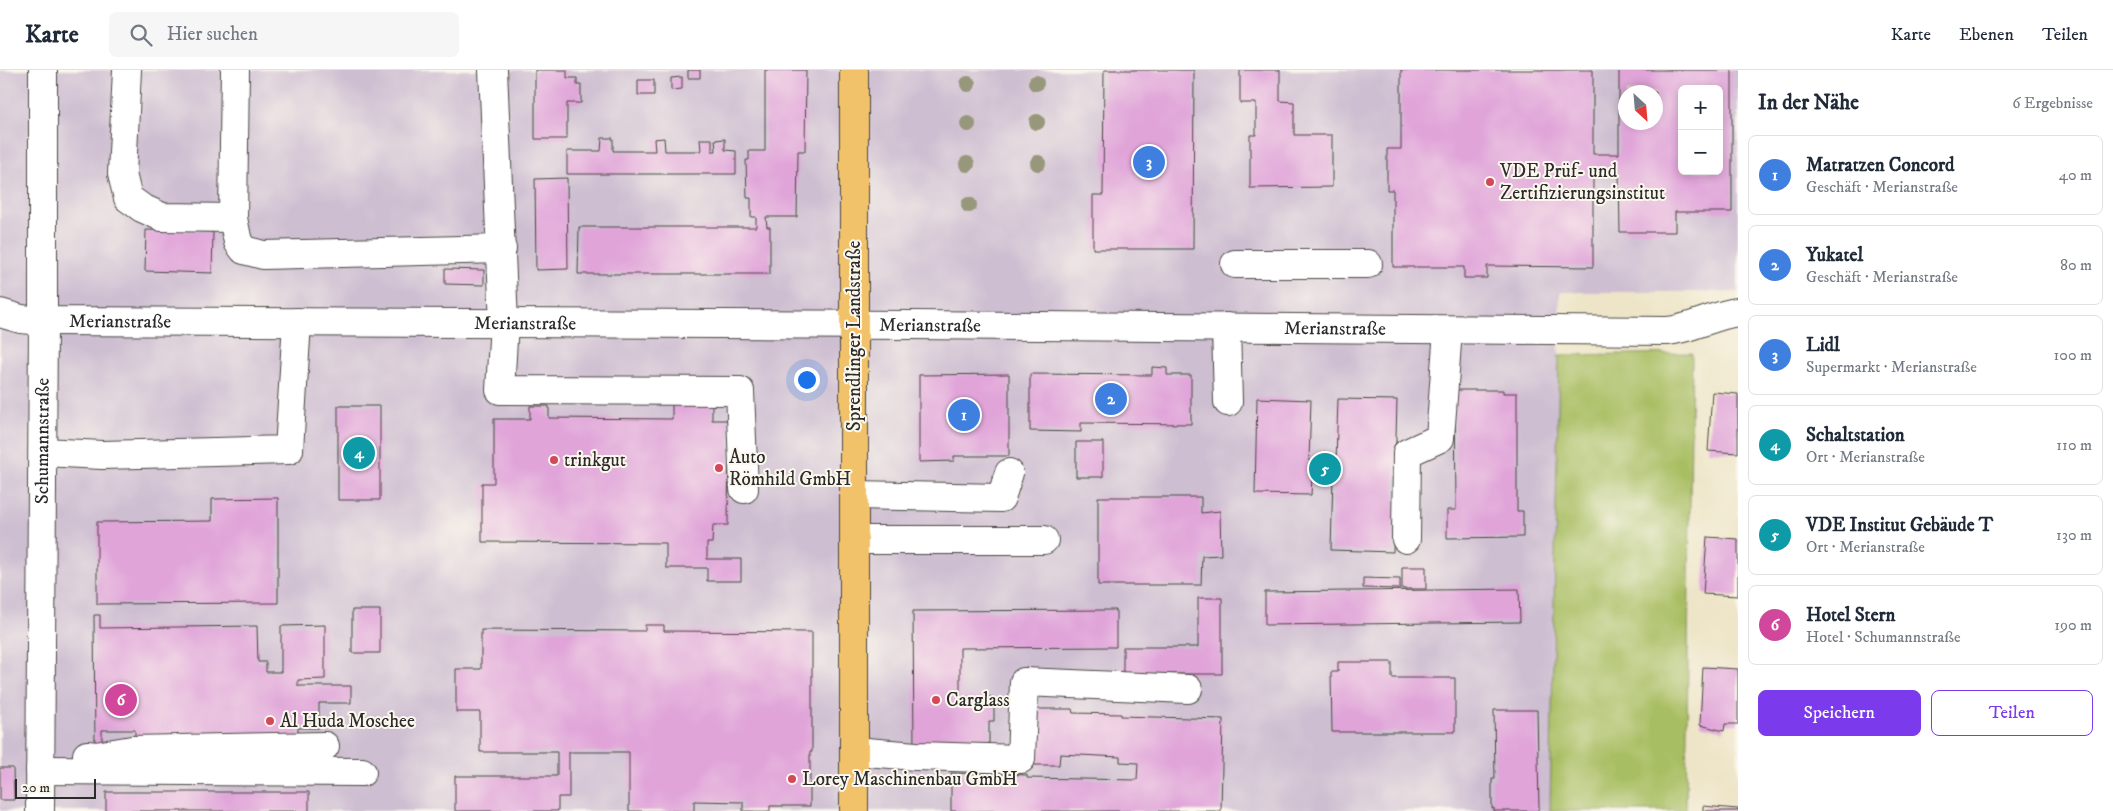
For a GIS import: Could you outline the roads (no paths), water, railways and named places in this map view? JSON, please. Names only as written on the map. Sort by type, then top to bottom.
[{"type":"main road","name":"Sprendlinger Landstraße","points":[[854,70],[854,811]]},
{"type":"street","name":"Schumannstraße","points":[[40,811],[44,321],[43,70]]},
{"type":"street","points":[[127,70],[122,174],[128,198],[142,208],[162,217],[233,218]]},
{"type":"street","points":[[235,70],[233,218],[238,242],[244,250],[263,255],[502,249]]},
{"type":"street","points":[[493,70],[504,323],[500,390],[740,391],[744,489]]},
{"type":"street","points":[[1236,264],[1368,264]]},
{"type":"street","name":"Merianstraße","points":[[0,313],[21,319],[44,321],[854,324],[1667,331],[1678,330],[1720,315],[1738,312]]},
{"type":"street","points":[[42,452],[102,455],[289,450],[296,322]]},
{"type":"street","points":[[1226,327],[1228,402]]},
{"type":"street","points":[[1406,539],[1407,452],[1440,438],[1448,330]]},
{"type":"street","points":[[854,495],[1001,498],[1010,473]]},
{"type":"street","points":[[854,540],[1044,540]]},
{"type":"street","points":[[854,751],[916,756],[1021,759],[1024,682],[1188,690]]},
{"type":"street","points":[[40,761],[96,756],[132,750],[325,746]]},
{"type":"street","points":[[40,761],[362,772]]},
{"type":"place","name":"Lidl","points":[[1149,162]]},
{"type":"place","name":"VDE Prüf- und Zertifizierungsinstitut","points":[[1490,182]]},
{"type":"place","name":"Yukatel","points":[[1111,399]]},
{"type":"place","name":"Matratzen Concord","points":[[964,415]]},
{"type":"place","name":"Schaltstation","points":[[359,453]]},
{"type":"place","name":"trinkgut","points":[[554,460]]},
{"type":"place","name":"Auto Römhild GmbH","points":[[719,468]]},
{"type":"place","name":"VDE Institut Gebäude T","points":[[1325,469]]},
{"type":"place","name":"Hotel Stern","points":[[121,700]]},
{"type":"place","name":"Carglass","points":[[936,700]]},
{"type":"place","name":"Al Huda Moschee","points":[[270,721]]},
{"type":"place","name":"Lorey Maschinenbau GmbH","points":[[792,779]]}]
